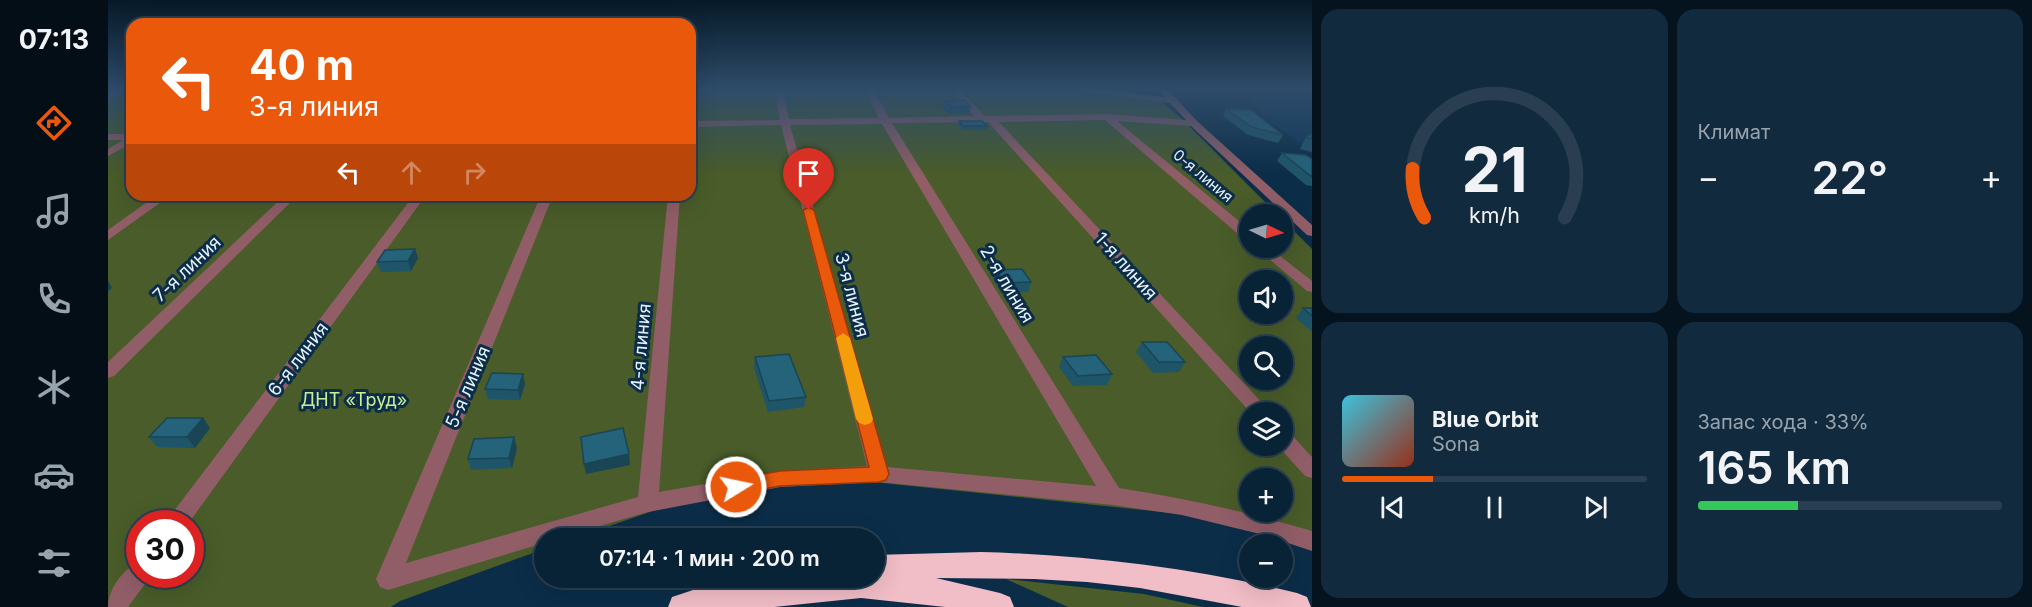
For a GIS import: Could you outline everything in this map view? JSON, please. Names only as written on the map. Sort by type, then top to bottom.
[{"type":"highway","points":[[885,567],[932,564],[1011,564],[1104,570],[1186,582],[1297,607]]},
{"type":"highway","points":[[705,607],[792,590],[861,585],[935,591],[1000,607]]},
{"type":"highway","points":[[682,607],[754,588]]},
{"type":"street","name":"3-я линия","points":[[784,118],[879,474]]},
{"type":"street","points":[[696,124],[1027,118]]},
{"type":"street","name":"0-я линия","points":[[1109,118],[1239,228]]},
{"type":"street","points":[[1126,118],[1194,123]]},
{"type":"street","points":[[1189,118],[1312,232]]},
{"type":"street","name":"1-я линия","points":[[987,119],[1251,402]]},
{"type":"street","name":"2-я линия","points":[[885,120],[1113,496]]},
{"type":"street","points":[[108,137],[126,138]]},
{"type":"street","points":[[108,153],[126,142]]},
{"type":"street","points":[[108,236],[157,201]]},
{"type":"street","name":"7-я линия","points":[[108,372],[286,201]]},
{"type":"street","name":"6-я линия","points":[[185,510],[416,201]]},
{"type":"street","name":"5-я линия","points":[[545,201],[388,579],[648,503]]},
{"type":"street","name":"4-я линия","points":[[648,503],[673,201]]},
{"type":"street","points":[[1274,258],[1312,288]]},
{"type":"street","points":[[1293,449],[1312,470]]},
{"type":"street","points":[[648,503],[780,479],[879,474],[1113,496],[1182,506],[1264,526],[1312,541]]},
{"type":"street","points":[[113,607],[128,588]]},
{"type":"shaded area","points":[[1266,118],[1312,118],[1312,153]]},
{"type":"green space","name":"ДНТ «Труд»","points":[[108,118],[126,118],[126,201],[696,201],[696,118],[1181,118],[1267,204],[1239,204],[1239,258],[1293,258],[1293,230],[1312,249],[1312,543],[1293,538],[1293,534],[1279,534],[1220,518],[834,478],[670,505],[604,528],[534,528],[534,553],[400,601],[391,607],[108,607]]},
{"type":"green space","points":[[1006,579],[1144,594],[1203,607],[1068,607]]},
{"type":"building","points":[[1239,118],[1262,118],[1283,135],[1252,127]]},
{"type":"building","points":[[959,121],[982,121],[987,126],[963,126]]},
{"type":"building","points":[[1282,153],[1306,155],[1312,159],[1312,177]]},
{"type":"building","points":[[415,249],[408,261],[377,262],[385,250]]},
{"type":"building","points":[[1022,269],[1031,282],[1005,283],[996,270]]},
{"type":"building","points":[[1303,308],[1312,308],[1312,316]]},
{"type":"building","points":[[1142,342],[1167,342],[1185,362],[1159,362]]},
{"type":"building","points":[[789,354],[806,397],[769,401],[755,357]]},
{"type":"building","points":[[1096,355],[1112,374],[1078,376],[1063,357]]},
{"type":"building","points":[[492,373],[523,374],[518,390],[485,389]]},
{"type":"building","points":[[167,418],[203,418],[187,437],[149,437]]},
{"type":"building","points":[[623,428],[629,454],[584,464],[581,437]]},
{"type":"building","points":[[514,437],[509,458],[468,459],[474,439]]},
{"type":"slow traffic","points":[[843,338],[865,419]]},
{"type":"route","points":[[736,487],[780,479],[879,474],[809,210]]}]
